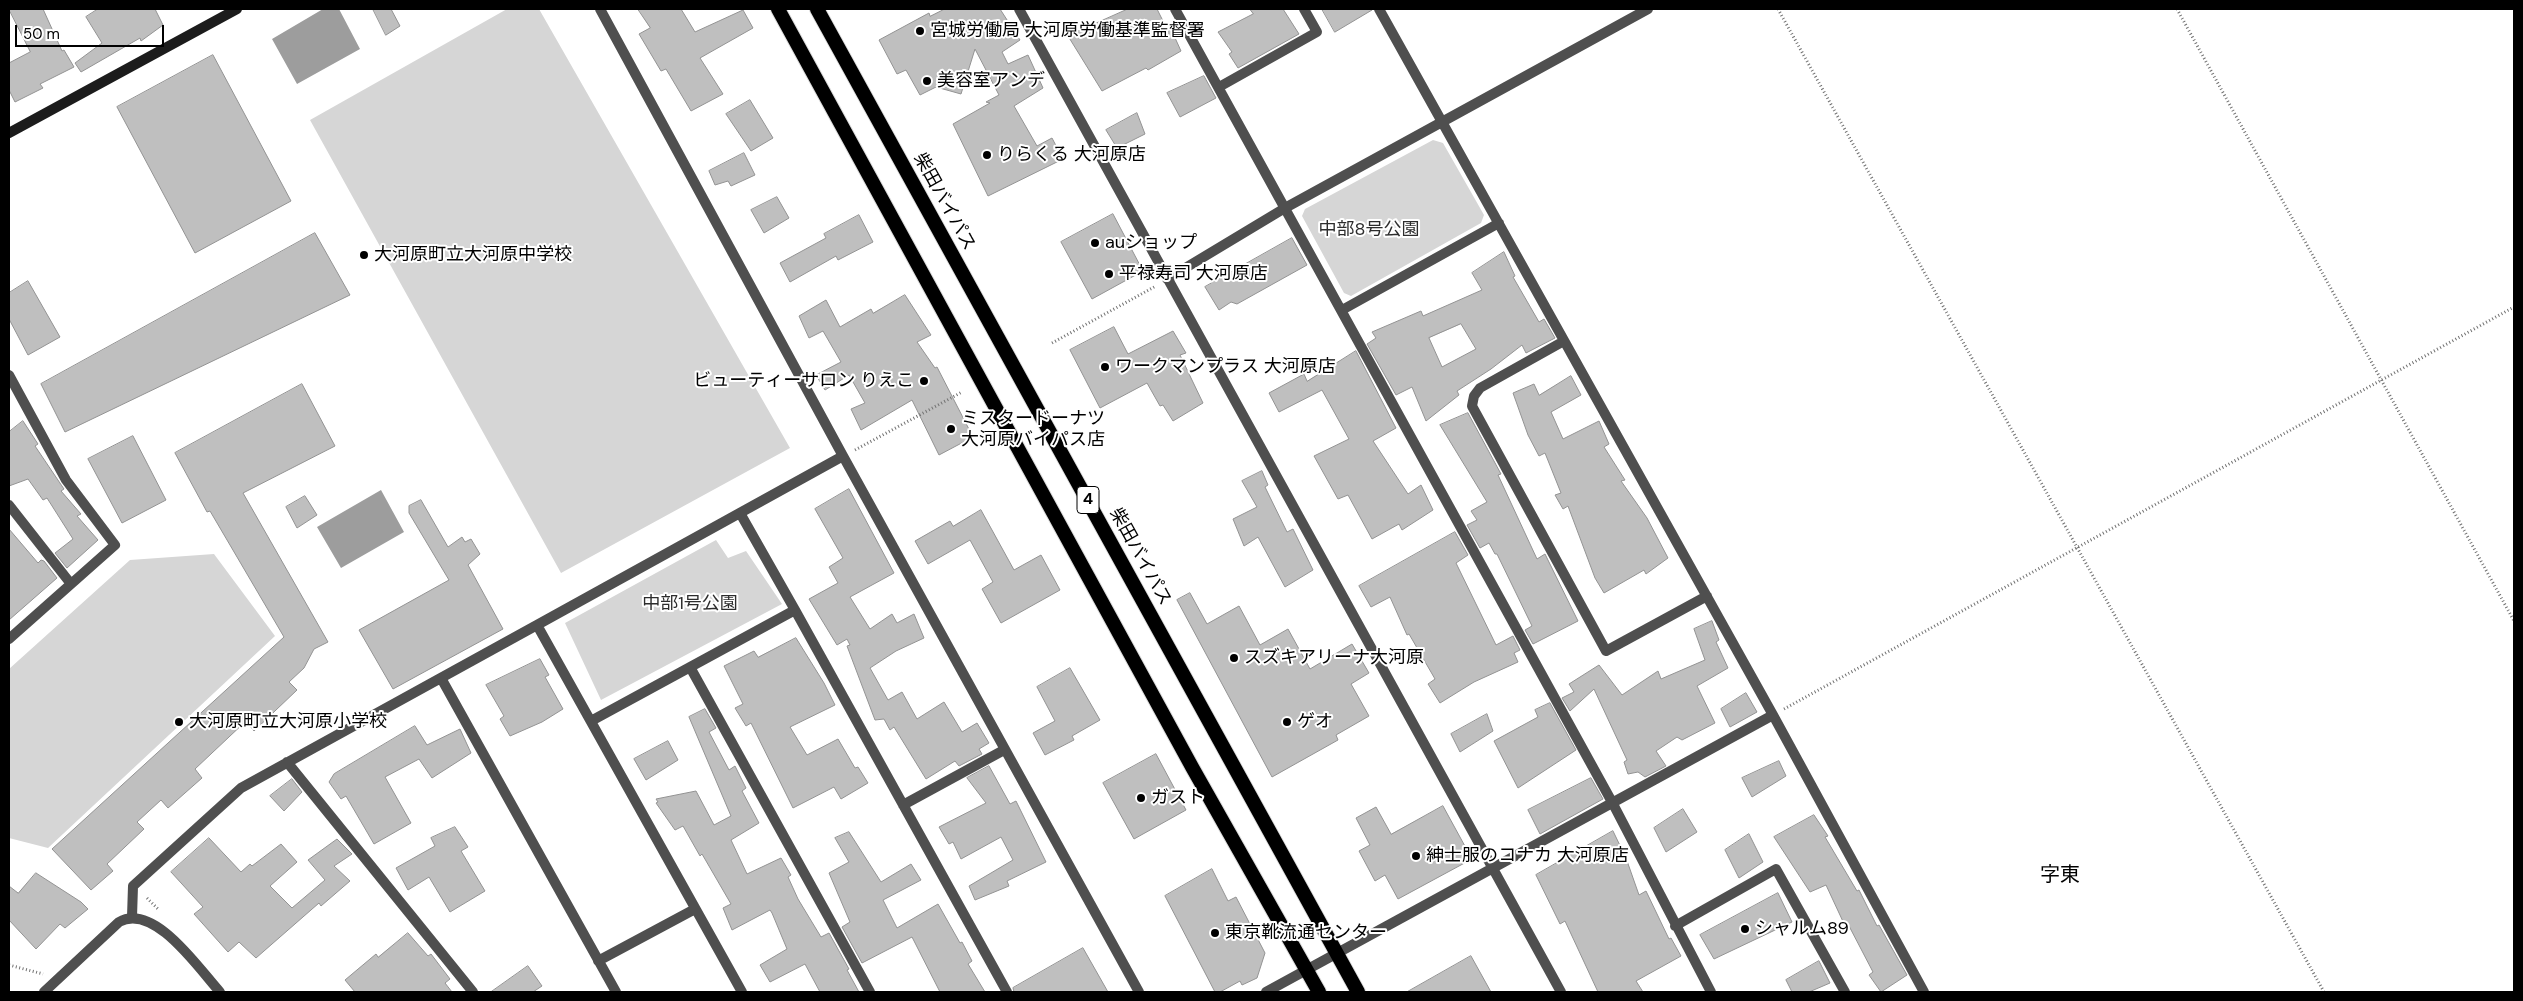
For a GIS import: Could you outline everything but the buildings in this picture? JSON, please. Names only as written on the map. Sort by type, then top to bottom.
[{"type":"highway","name":"4","points":[[778,9],[1192,767],[1319,992]]},
{"type":"highway","name":"柴田バイパス","points":[[816,9],[1358,992]]},
{"type":"main road","points":[[9,134],[222,12],[237,9]]},
{"type":"street","points":[[600,9],[842,456],[1139,992]]},
{"type":"street","points":[[1019,9],[1561,992]]},
{"type":"street","points":[[1175,9],[1612,802],[1675,926],[1712,992]]},
{"type":"street","points":[[1219,87],[1317,32],[1304,9]]},
{"type":"street","points":[[1380,9],[1773,715],[1924,992]]},
{"type":"street","points":[[1167,279],[1285,208],[1648,9]]},
{"type":"street","points":[[1342,310],[1499,223]]},
{"type":"street","points":[[1564,340],[1480,388],[1474,396],[1472,406],[1606,651],[1707,596]]},
{"type":"street","points":[[9,375],[66,480],[115,545],[9,640]]},
{"type":"street","points":[[132,917],[133,886],[241,788],[842,456]]},
{"type":"street","points":[[9,505],[71,584]]},
{"type":"street","points":[[740,513],[1007,992]]},
{"type":"street","points":[[591,721],[795,610]]},
{"type":"street","points":[[537,625],[742,992]]},
{"type":"street","points":[[690,667],[870,992]]},
{"type":"street","points":[[441,678],[616,992]]},
{"type":"street","points":[[1266,992],[1773,715]]},
{"type":"street","points":[[903,805],[1004,750]]},
{"type":"street","points":[[287,762],[474,992]]},
{"type":"street","points":[[1675,926],[1776,869],[1845,992]]},
{"type":"street","points":[[598,962],[696,909]]},
{"type":"street","points":[[44,992],[118,922],[132,917],[150,923],[165,931],[220,992]]},
{"type":"path","points":[[1778,9],[2324,992]]},
{"type":"path","points":[[2177,9],[2514,621]]},
{"type":"path","points":[[1052,343],[1167,279]]},
{"type":"path","points":[[1773,715],[2514,308]]},
{"type":"path","points":[[842,456],[962,392]]},
{"type":"green space","points":[[507,9],[539,9],[790,448],[561,573],[310,120]]},
{"type":"green space","name":"中部8号公園","points":[[1433,140],[1443,143],[1484,215],[1481,223],[1351,296],[1344,293],[1302,216],[1305,209]]},
{"type":"green space","name":"中部1号公園","points":[[716,540],[728,558],[746,551],[782,604],[601,700],[565,623]]},
{"type":"green space","points":[[214,554],[275,636],[48,848],[9,838],[9,669],[130,560]]},
{"type":"shaded area","points":[[323,9],[339,9],[360,49],[297,84],[272,39]]},
{"type":"shaded area","points":[[381,490],[404,532],[341,568],[317,527]]},
{"type":"place","name":"宮城労働局 大河原労働基準監督署","points":[[920,31]]},
{"type":"place","name":"美容室アンデ","points":[[927,81]]},
{"type":"place","name":"りらくる 大河原店","points":[[987,155]]},
{"type":"place","name":"auショップ","points":[[1095,243]]},
{"type":"place","name":"大河原町立大河原中学校","points":[[364,255]]},
{"type":"place","name":"平禄寿司 大河原店","points":[[1109,274]]},
{"type":"place","name":"ワークマンプラス 大河原店","points":[[1105,367]]},
{"type":"place","name":"ビューティーサロン りえこ","points":[[924,381]]},
{"type":"place","name":"ミスタードーナツ 大河原バイパス店","points":[[951,429]]},
{"type":"place","name":"スズキアリーナ大河原","points":[[1234,658]]},
{"type":"place","name":"大河原町立大河原小学校","points":[[179,722]]},
{"type":"place","name":"ゲオ","points":[[1287,722]]},
{"type":"place","name":"ガスト","points":[[1141,798]]},
{"type":"place","name":"紳士服のコナカ 大河原店","points":[[1416,856]]},
{"type":"place","name":"シャルム89","points":[[1745,929]]},
{"type":"place","name":"東京靴流通センター","points":[[1215,933]]},
{"type":"district","name":"字東","points":[[2060,876]]}]
